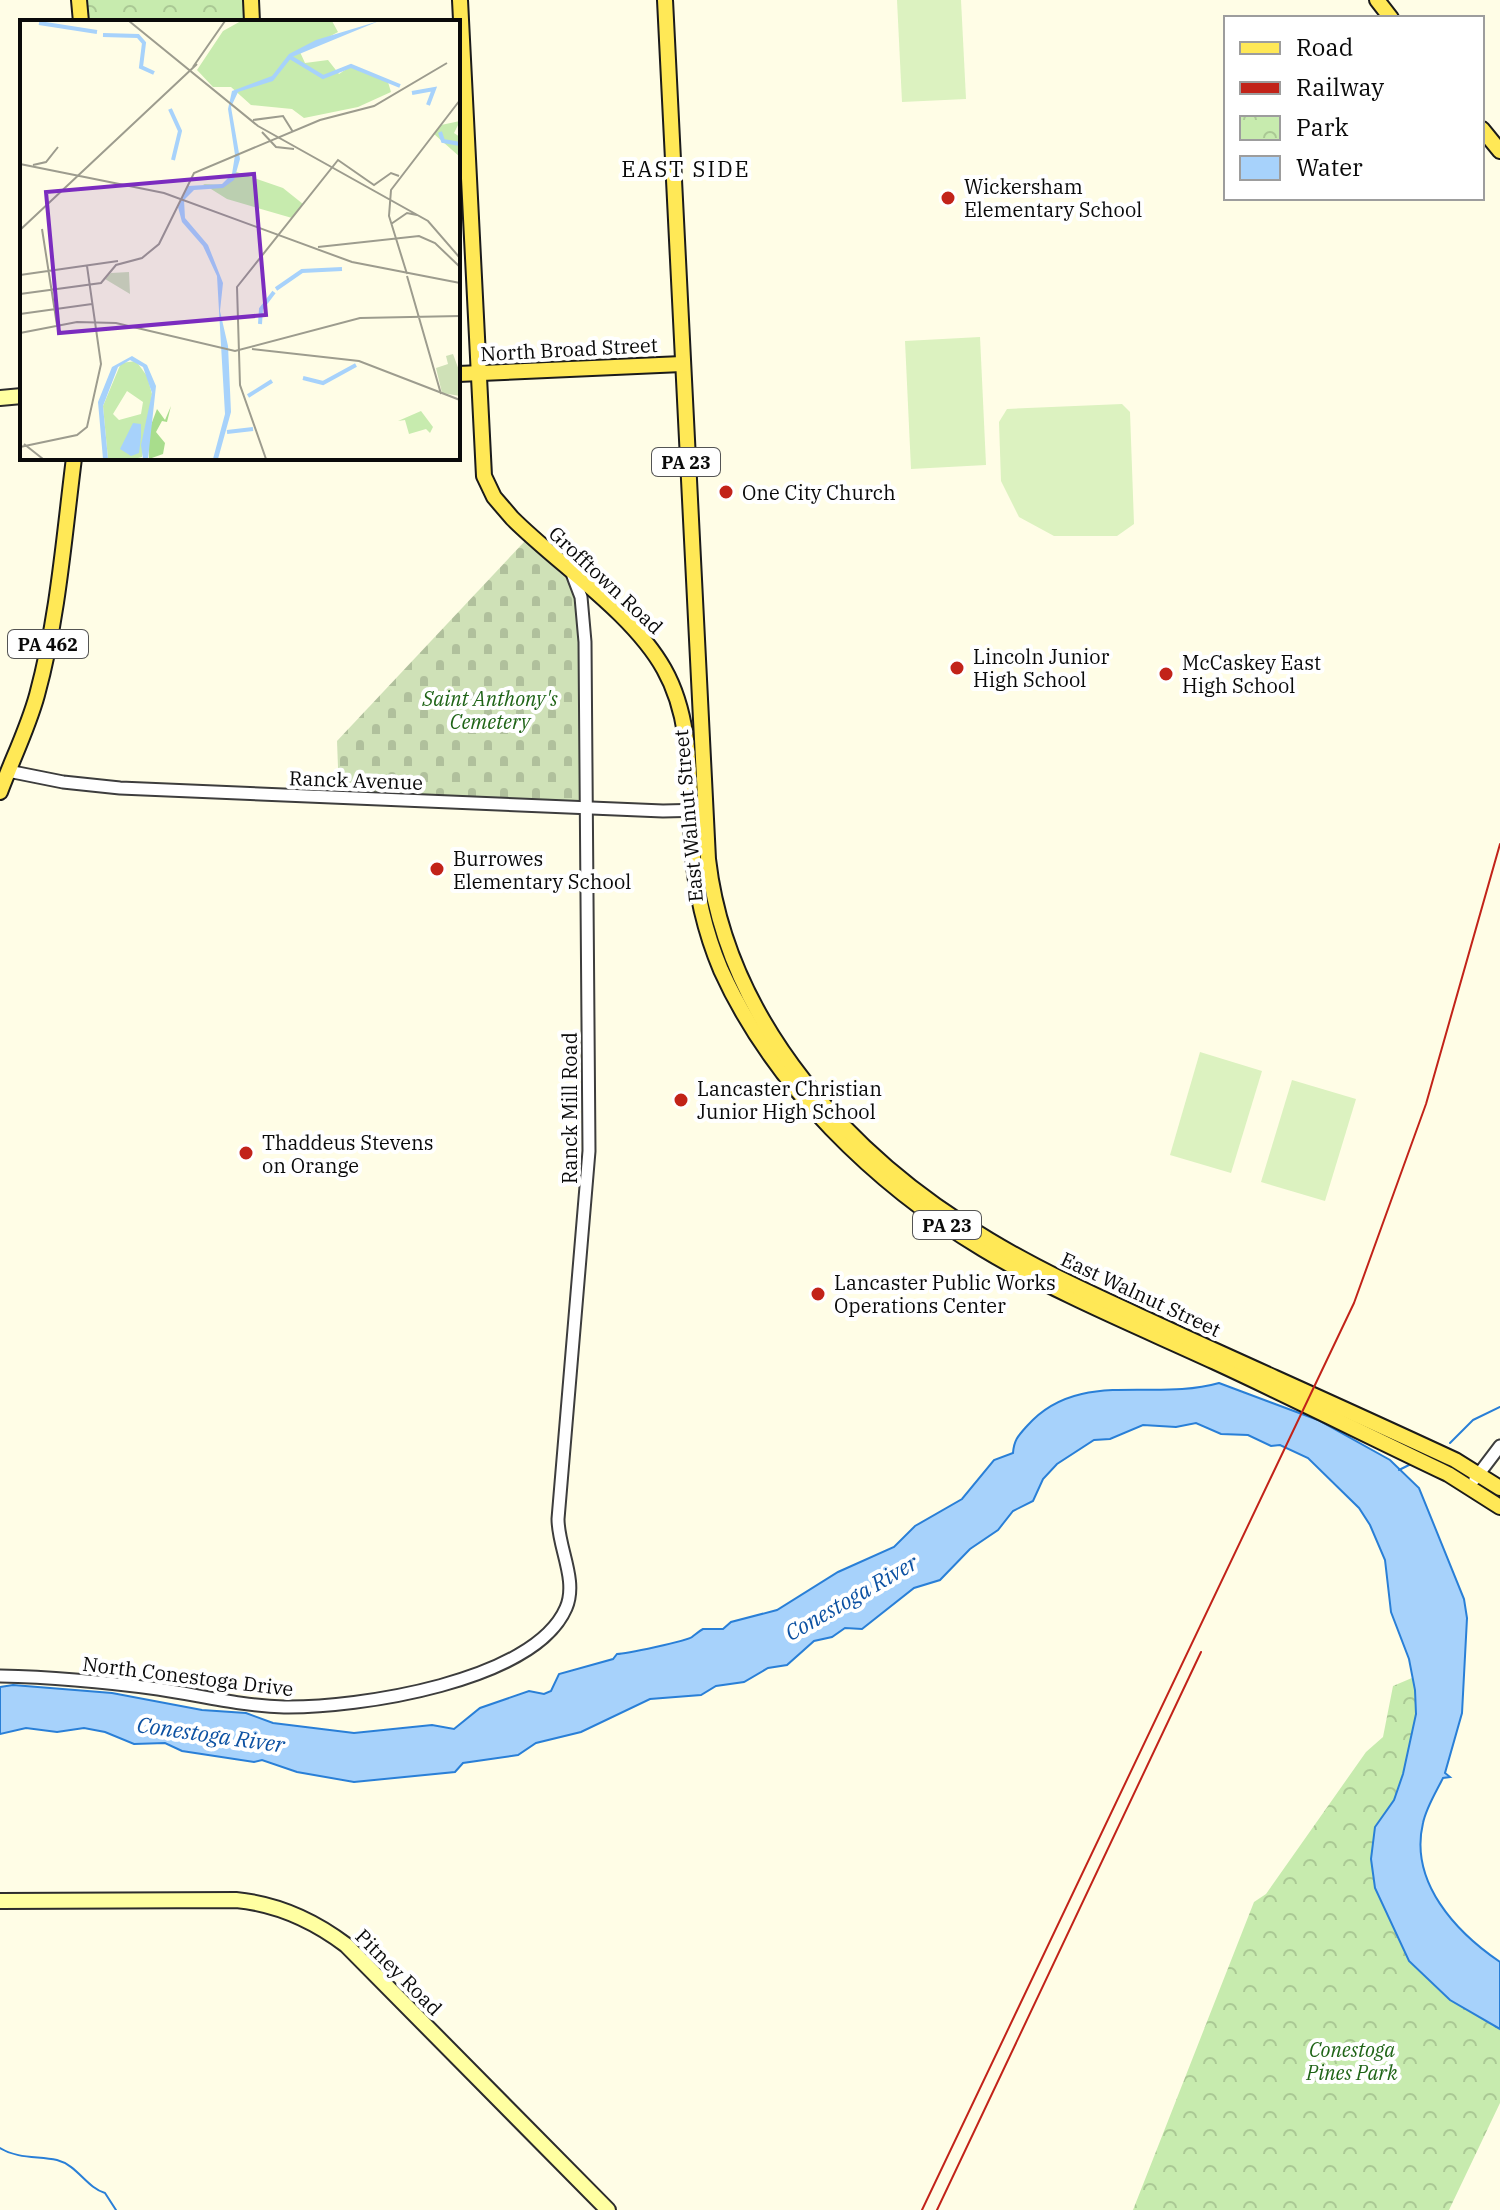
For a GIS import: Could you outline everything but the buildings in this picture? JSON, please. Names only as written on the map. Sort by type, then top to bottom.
[{"type":"main road","points":[[79,0],[81,20]]},
{"type":"main road","points":[[251,0],[252,20]]},
{"type":"main road","name":"PA 23","points":[[460,0],[477,374]]},
{"type":"main road","name":"East Walnut Street","points":[[665,0],[682,364],[700,902],[711,943],[732,992],[761,1039],[805,1096],[887,1179],[957,1232],[1031,1276],[1319,1410],[1474,1480],[1500,1488]]},
{"type":"main road","points":[[1377,0],[1389,16]]},
{"type":"main road","points":[[1484,131],[1500,151]]},
{"type":"main road","name":"North Broad Street","points":[[460,374],[682,364]]},
{"type":"main road","name":"Grofftown Road","points":[[477,374],[482,467],[494,497],[573,576],[641,637],[665,671],[678,700]]},
{"type":"main road","points":[[0,398],[20,396]]},
{"type":"main road","name":"PA 462","points":[[0,792],[33,706],[44,666],[58,587],[74,460]]},
{"type":"main road","name":"East Walnut Street","points":[[678,700],[697,811]]},
{"type":"main road","name":"East Walnut Street","points":[[1474,1480],[1500,1507]]},
{"type":"main road","name":"Pitney Road","points":[[0,1901],[227,1900],[263,1903],[297,1915],[346,1945],[608,2210]]},
{"type":"street","name":"Ranck Mill Road","points":[[549,1633],[566,1609],[570,1591],[559,1542],[558,1519],[589,1151],[585,642],[581,597],[573,576]]},
{"type":"street","name":"Ranck Avenue","points":[[8,771],[91,786],[697,811]]},
{"type":"street","points":[[1474,1480],[1500,1446]]},
{"type":"street","name":"North Conestoga Drive","points":[[0,1676],[125,1685],[255,1705],[299,1707],[386,1695],[487,1672],[510,1662],[549,1633]]},
{"type":"green space","points":[[79,0],[251,0],[252,20],[81,20]]},
{"type":"green space","points":[[897,0],[961,0],[966,99],[902,102]]},
{"type":"green space","points":[[980,337],[986,465],[911,469],[905,341]]},
{"type":"green space","points":[[1122,404],[1130,412],[1134,524],[1117,536],[1054,536],[1019,517],[1001,481],[999,422],[1007,409]]},
{"type":"green space","name":"Saint Anthony's Cemetery","points":[[525,541],[570,582],[579,608],[580,803],[339,793],[337,741]]},
{"type":"green space","points":[[1200,1052],[1262,1071],[1231,1173],[1170,1155]]},
{"type":"green space","points":[[1292,1080],[1356,1099],[1325,1201],[1261,1182]]},
{"type":"green space","name":"Conestoga Pines Park","points":[[1438,1667],[1412,1900],[1500,1989],[1500,2103],[1449,2210],[1133,2210],[1254,1902],[1266,1894],[1366,1752],[1383,1737],[1393,1686]]},
{"type":"water","name":"Conestoga River","points":[[1219,1383],[1318,1420],[1390,1460],[1419,1488],[1464,1599],[1467,1618],[1462,1713],[1445,1773],[1450,1777],[1443,1778],[1424,1817],[1420,1845],[1423,1865],[1440,1903],[1467,1936],[1500,1962],[1500,2029],[1450,2000],[1409,1961],[1375,1888],[1371,1859],[1375,1827],[1394,1800],[1416,1714],[1409,1659],[1391,1612],[1385,1560],[1370,1525],[1359,1508],[1308,1458],[1248,1435],[1221,1434],[1196,1423],[1176,1427],[1143,1425],[1110,1439],[1094,1440],[1057,1464],[1043,1479],[1033,1501],[1013,1511],[998,1530],[970,1549],[940,1580],[914,1588],[862,1629],[845,1628],[832,1637],[814,1641],[787,1665],[768,1668],[744,1682],[716,1686],[701,1695],[650,1699],[581,1732],[536,1743],[518,1755],[463,1763],[455,1772],[354,1782],[297,1772],[262,1760],[254,1762],[182,1751],[165,1743],[134,1744],[105,1732],[84,1728],[57,1732],[26,1728],[0,1734],[0,1687],[13,1685],[112,1693],[202,1710],[246,1713],[273,1723],[354,1733],[432,1725],[454,1729],[480,1708],[529,1691],[544,1694],[551,1691],[559,1674],[613,1659],[617,1654],[688,1639],[703,1629],[723,1629],[731,1622],[777,1610],[838,1572],[894,1547],[915,1526],[962,1499],[994,1460],[1013,1453],[1017,1438],[1027,1426],[1047,1408],[1069,1397],[1093,1392],[1168,1390]]},
{"type":"waterway","points":[[1450,1443],[1473,1420],[1500,1407]]},
{"type":"waterway","points":[[1399,1470],[1411,1464]]},
{"type":"waterway","points":[[0,2148],[21,2156],[64,2163],[105,2193],[116,2210]]},
{"type":"railway","points":[[922,2210],[1354,1303],[1426,1104],[1500,844]]},
{"type":"railway","points":[[937,2210],[1201,1652]]},
{"type":"place","name":"Wickersham Elementary School","points":[[948,198]]},
{"type":"place","name":"One City Church","points":[[726,492]]},
{"type":"place","name":"Lincoln Junior High School","points":[[957,668]]},
{"type":"place","name":"McCaskey East High School","points":[[1166,674]]},
{"type":"place","name":"Burrowes Elementary School","points":[[437,869]]},
{"type":"place","name":"Lancaster Christian Junior High School","points":[[681,1100]]},
{"type":"place","name":"Thaddeus Stevens on Orange","points":[[246,1153]]},
{"type":"place","name":"Lancaster Public Works Operations Center","points":[[818,1294]]},
{"type":"district","name":"EAST SIDE","points":[[686,168]]}]
